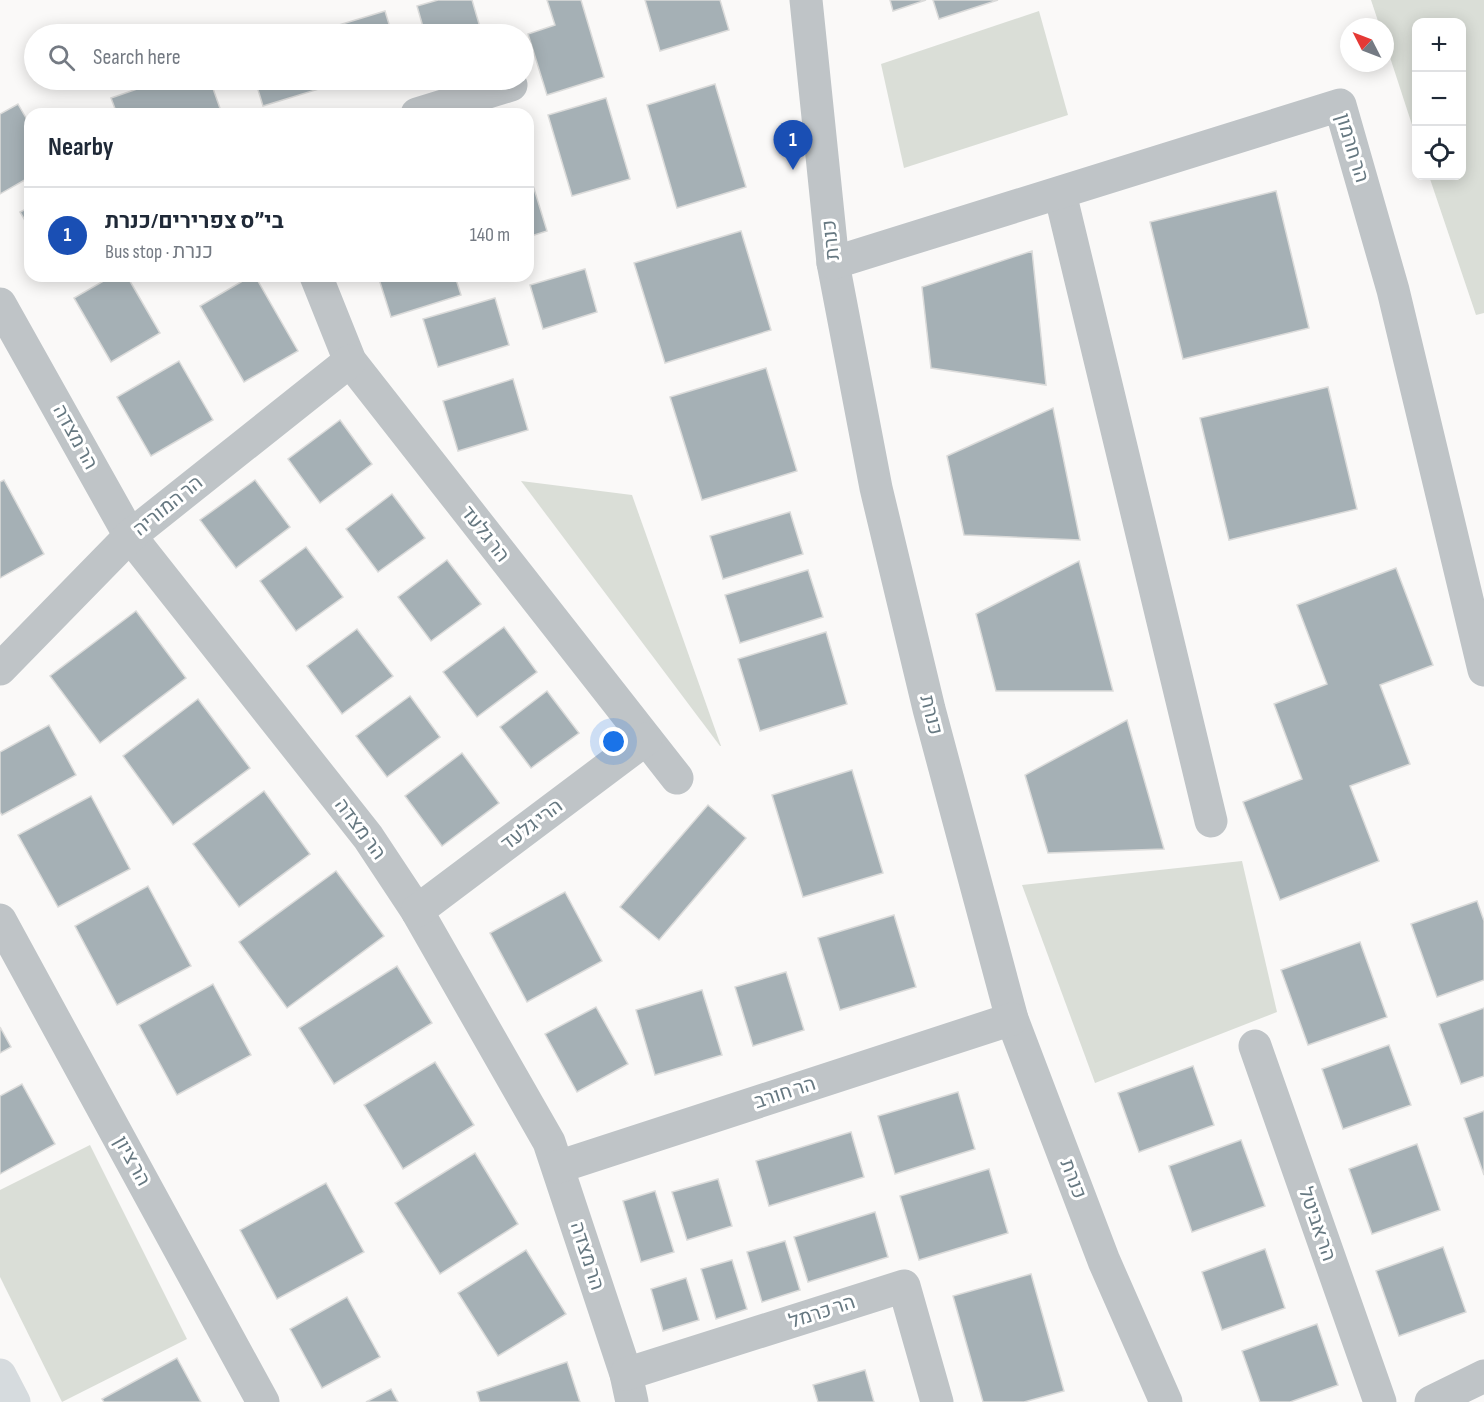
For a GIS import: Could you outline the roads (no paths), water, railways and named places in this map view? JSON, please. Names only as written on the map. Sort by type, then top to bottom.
[{"type":"main road","points":[[0,1375],[14,1402]]},
{"type":"street","name":"כנרת","points":[[806,0],[833,264],[876,488],[929,708],[1012,1019],[1104,1261],[1166,1402]]},
{"type":"street","points":[[436,108],[495,90]]},
{"type":"street","name":"הר חרמון","points":[[833,264],[1340,105],[1393,290],[1484,670]]},
{"type":"street","points":[[1060,193],[1211,820]]},
{"type":"street","name":"הר גלעד","points":[[318,282],[350,361],[677,778]]},
{"type":"street","name":"הר מצדה","points":[[0,304],[130,536],[368,837],[417,911],[549,1142],[629,1388]]},
{"type":"street","name":"הר המוריה","points":[[0,669],[130,536],[350,361]]},
{"type":"street","name":"הרי גלעד","points":[[417,911],[646,739]]},
{"type":"street","name":"הר ציון","points":[[0,920],[263,1402]]},
{"type":"street","name":"הר חורב","points":[[558,1167],[1012,1019]]},
{"type":"street","name":"הר אביטל","points":[[1255,1046],[1380,1402]]},
{"type":"street","name":"הר כרמל","points":[[629,1388],[904,1286],[937,1402]]},
{"type":"street","points":[[1431,1402],[1484,1377]]},
{"type":"place","name":"בי״ס צפרירים/כנרת","points":[[793,170]]}]
